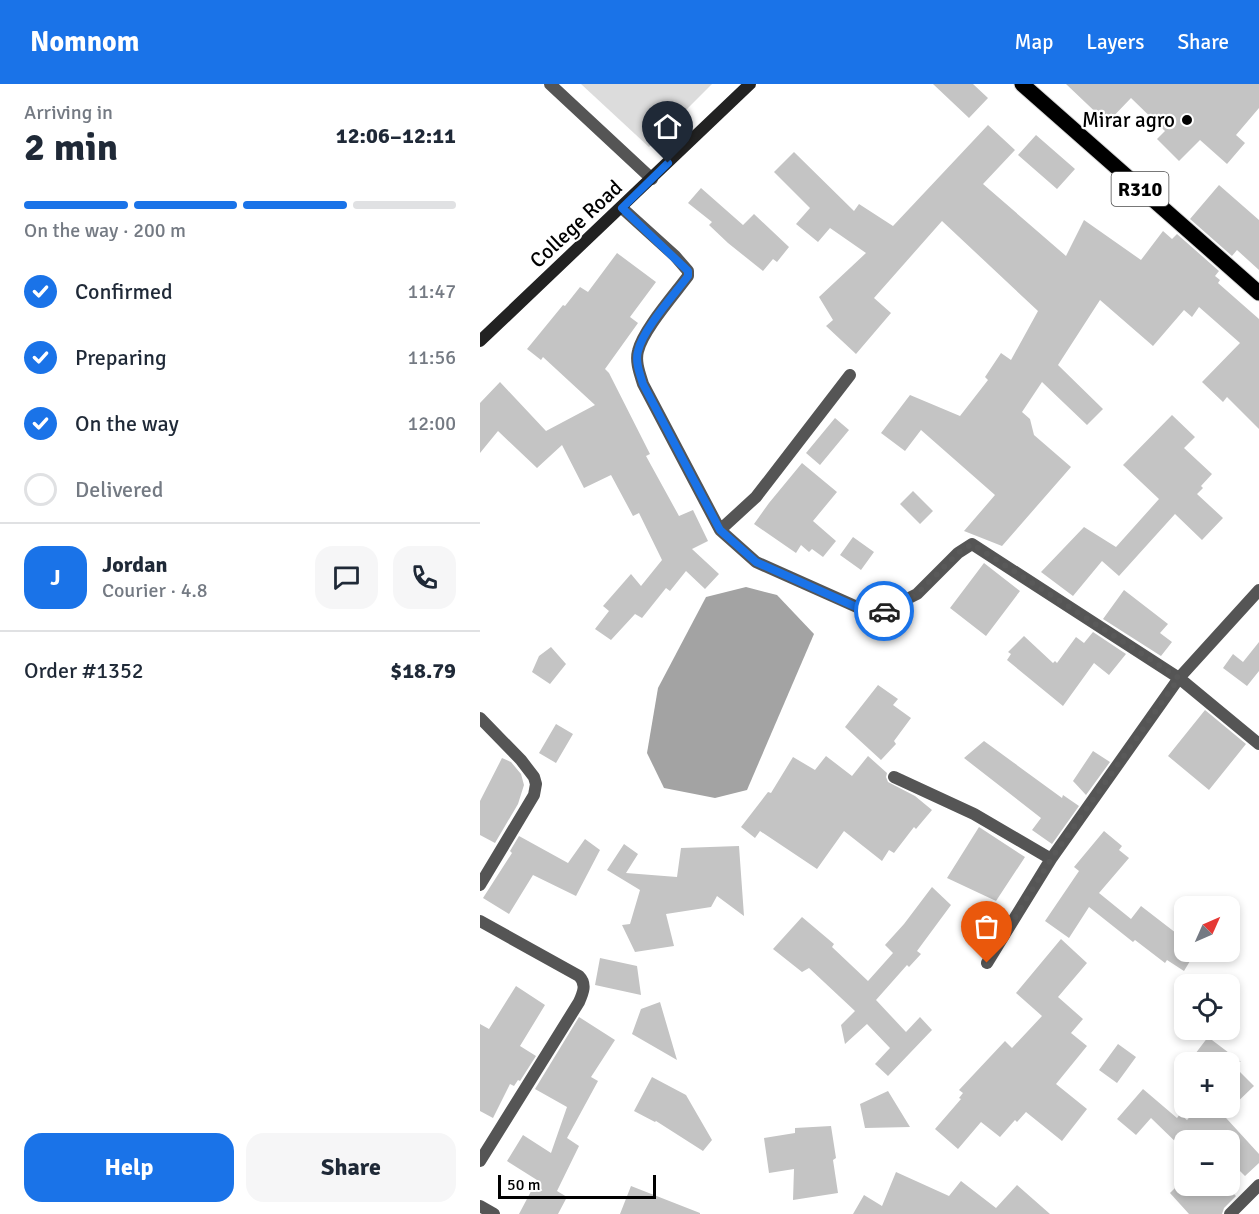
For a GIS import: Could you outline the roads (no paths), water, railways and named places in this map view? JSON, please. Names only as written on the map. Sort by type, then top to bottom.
[{"type":"main road","name":"College Road","points":[[480,341],[750,84]]},
{"type":"main road","name":"R310","points":[[1022,84],[1259,293]]},
{"type":"street","points":[[550,84],[652,179]]},
{"type":"street","points":[[622,208],[688,271],[688,276],[642,339],[637,353],[638,369],[643,384],[720,530],[756,562],[874,615],[917,594],[958,553],[972,544],[1179,678],[1259,744]]},
{"type":"street","points":[[720,530],[756,497],[850,375]]},
{"type":"street","points":[[987,963],[1051,859],[1179,678],[1259,590]]},
{"type":"street","points":[[480,718],[527,768],[536,784],[534,795],[480,885]]},
{"type":"street","points":[[894,777],[974,813],[1051,859]]},
{"type":"street","points":[[480,921],[579,976],[582,979],[584,990],[579,1002],[480,1161]]},
{"type":"street","points":[[1233,1213],[1259,1185]]},
{"type":"street","points":[[480,1206],[494,1214]]},
{"type":"place","name":"Mirar agro","points":[[1187,120]]}]
